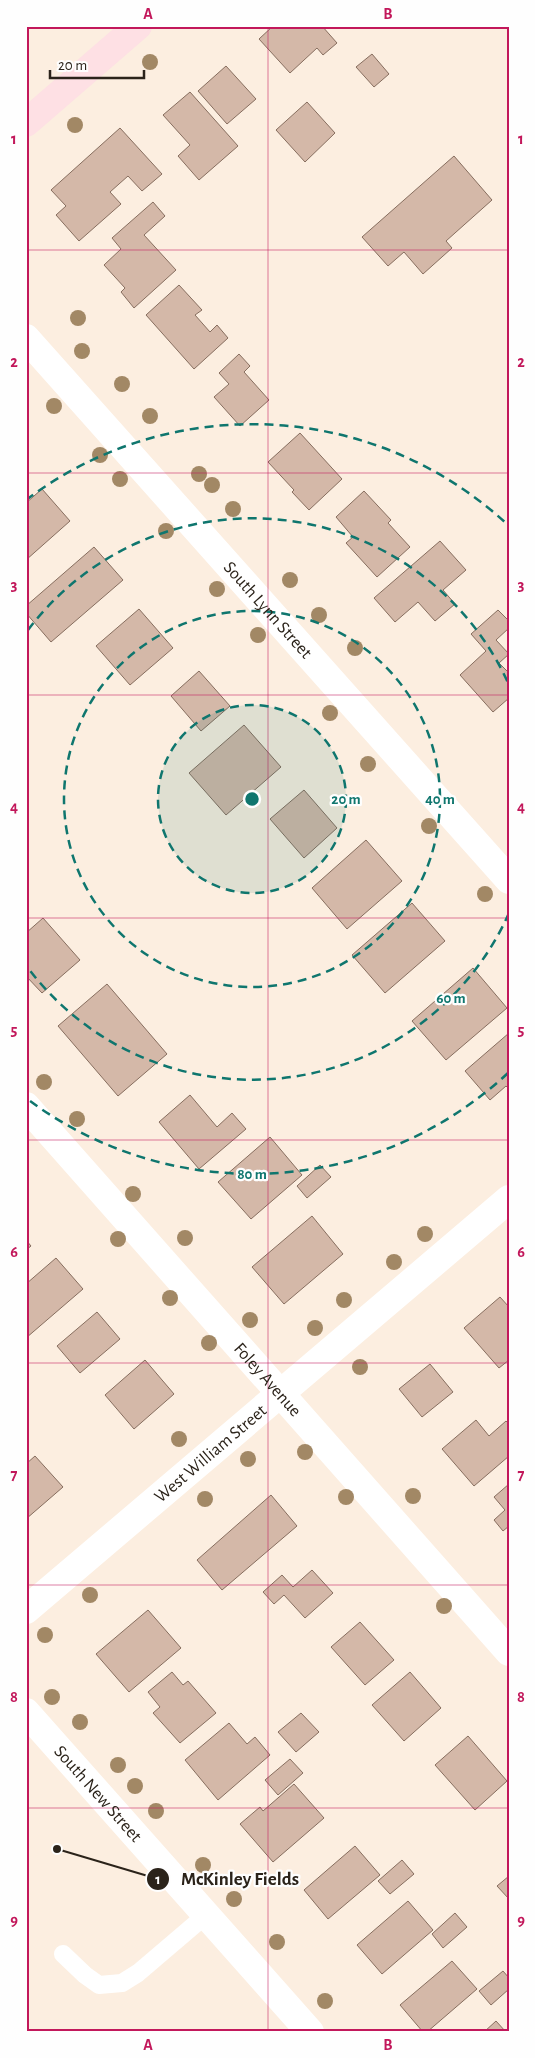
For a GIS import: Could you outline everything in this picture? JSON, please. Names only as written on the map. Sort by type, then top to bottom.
[{"type":"street","points":[[26,123],[138,26]]},
{"type":"street","name":"South Lynn Street","points":[[26,338],[509,880]]},
{"type":"street","name":"Foley Avenue","points":[[26,1106],[509,1652]]},
{"type":"street","name":"West William Street","points":[[26,1610],[509,1200]]},
{"type":"street","name":"South New Street","points":[[26,1712],[310,2032]]},
{"type":"lane","points":[[64,1954],[85,1975],[99,1985],[122,1983],[138,1973],[206,1915]]},
{"type":"building","points":[[273,26],[281,26],[283,29],[286,26],[322,26],[337,43],[323,55],[317,48],[290,73],[259,39]]},
{"type":"building","points":[[372,54],[389,74],[374,87],[356,67]]},
{"type":"building","points":[[226,66],[256,99],[227,124],[198,91]]},
{"type":"building","points":[[190,92],[238,146],[199,180],[178,156],[190,145],[163,115]]},
{"type":"building","points":[[307,102],[335,133],[305,162],[276,130]]},
{"type":"building","points":[[120,128],[162,174],[142,191],[128,176],[110,192],[121,204],[79,241],[56,215],[66,206],[51,190]]},
{"type":"building","points":[[454,156],[492,200],[446,241],[452,248],[423,274],[404,252],[388,266],[362,237]]},
{"type":"building","points":[[153,202],[165,216],[144,235],[176,270],[134,308],[121,292],[125,288],[104,265],[121,249],[112,238]]},
{"type":"building","points":[[179,285],[202,310],[195,315],[210,332],[217,325],[228,338],[194,369],[146,315]]},
{"type":"building","points":[[239,354],[250,366],[244,372],[269,400],[240,426],[214,397],[229,384],[219,373]]},
{"type":"building","points":[[300,433],[342,479],[309,510],[292,492],[294,490],[268,462]]},
{"type":"building","points":[[42,489],[70,521],[26,560],[26,503]]},
{"type":"building","points":[[364,491],[391,520],[388,523],[410,547],[377,577],[346,543],[353,537],[336,517]]},
{"type":"building","points":[[440,541],[466,570],[443,590],[455,604],[435,621],[418,602],[395,622],[374,598]]},
{"type":"building","points":[[94,547],[123,580],[51,642],[26,613],[26,606]]},
{"type":"building","points":[[139,609],[173,648],[130,685],[96,646]]},
{"type":"building","points":[[498,610],[509,621],[509,628],[496,640],[509,654],[499,663],[509,673],[509,698],[493,712],[460,675],[486,651],[471,634]]},
{"type":"building","points":[[199,671],[230,706],[201,731],[171,696]]},
{"type":"building","points":[[244,725],[281,767],[226,815],[189,773]]},
{"type":"building","points":[[304,790],[337,828],[304,858],[270,819]]},
{"type":"building","points":[[366,840],[402,881],[347,929],[312,888]]},
{"type":"building","points":[[412,903],[445,941],[385,993],[352,955]]},
{"type":"building","points":[[43,918],[80,960],[42,993],[26,976],[26,933]]},
{"type":"building","points":[[473,968],[507,1008],[446,1060],[412,1021]]},
{"type":"building","points":[[107,984],[167,1054],[118,1096],[58,1026]]},
{"type":"building","points":[[509,1033],[509,1089],[506,1086],[490,1100],[465,1071]]},
{"type":"building","points":[[190,1095],[217,1127],[232,1113],[246,1129],[199,1169],[159,1122]]},
{"type":"building","points":[[270,1137],[302,1175],[251,1219],[218,1182]]},
{"type":"building","points":[[320,1165],[331,1177],[307,1198],[297,1186]]},
{"type":"building","points":[[312,1216],[343,1254],[284,1304],[252,1267]]},
{"type":"building","points":[[26,1240],[31,1246],[26,1250]]},
{"type":"building","points":[[56,1258],[83,1289],[26,1338],[26,1284]]},
{"type":"building","points":[[500,1297],[509,1307],[509,1360],[499,1368],[464,1328]]},
{"type":"building","points":[[97,1312],[120,1339],[80,1373],[57,1346]]},
{"type":"building","points":[[145,1360],[174,1394],[134,1429],[105,1395]]},
{"type":"building","points":[[430,1364],[453,1392],[422,1417],[399,1389]]},
{"type":"building","points":[[476,1420],[489,1436],[506,1421],[509,1424],[509,1456],[474,1486],[442,1449]]},
{"type":"building","points":[[35,1456],[63,1487],[26,1519],[26,1464]]},
{"type":"building","points":[[509,1484],[509,1526],[503,1531],[494,1520],[505,1510],[494,1497]]},
{"type":"building","points":[[271,1495],[297,1526],[222,1590],[197,1560]]},
{"type":"building","points":[[312,1570],[333,1593],[305,1618],[284,1595],[274,1604],[263,1592],[282,1575],[293,1587]]},
{"type":"building","points":[[148,1610],[181,1648],[129,1692],[96,1654]]},
{"type":"building","points":[[360,1622],[394,1660],[365,1685],[331,1647]]},
{"type":"building","points":[[172,1672],[183,1685],[188,1681],[216,1713],[180,1743],[153,1713],[160,1707],[148,1692]]},
{"type":"building","points":[[410,1672],[441,1708],[404,1741],[372,1705]]},
{"type":"building","points":[[301,1713],[319,1732],[296,1752],[278,1732]]},
{"type":"building","points":[[229,1723],[247,1744],[255,1737],[270,1755],[218,1800],[185,1760]]},
{"type":"building","points":[[468,1736],[507,1781],[475,1810],[435,1765]]},
{"type":"building","points":[[290,1759],[303,1773],[278,1795],[265,1780]]},
{"type":"building","points":[[294,1784],[324,1818],[273,1862],[240,1824],[260,1807],[263,1811]]},
{"type":"building","points":[[355,1846],[380,1875],[328,1919],[304,1890]]},
{"type":"building","points":[[402,1860],[414,1874],[390,1894],[378,1881]]},
{"type":"building","points":[[509,1876],[509,1899],[497,1886]]},
{"type":"building","points":[[408,1901],[433,1930],[382,1974],[357,1945]]},
{"type":"building","points":[[455,1913],[467,1927],[443,1948],[432,1934]]},
{"type":"building","points":[[452,1961],[477,1989],[427,2032],[423,2032],[400,2005]]},
{"type":"building","points":[[503,1971],[509,1978],[509,1989],[491,2005],[479,1991]]},
{"type":"building","points":[[496,2021],[506,2032],[484,2032]]},
{"type":"place","name":"McKinley Fields","points":[[57,1849]]}]
